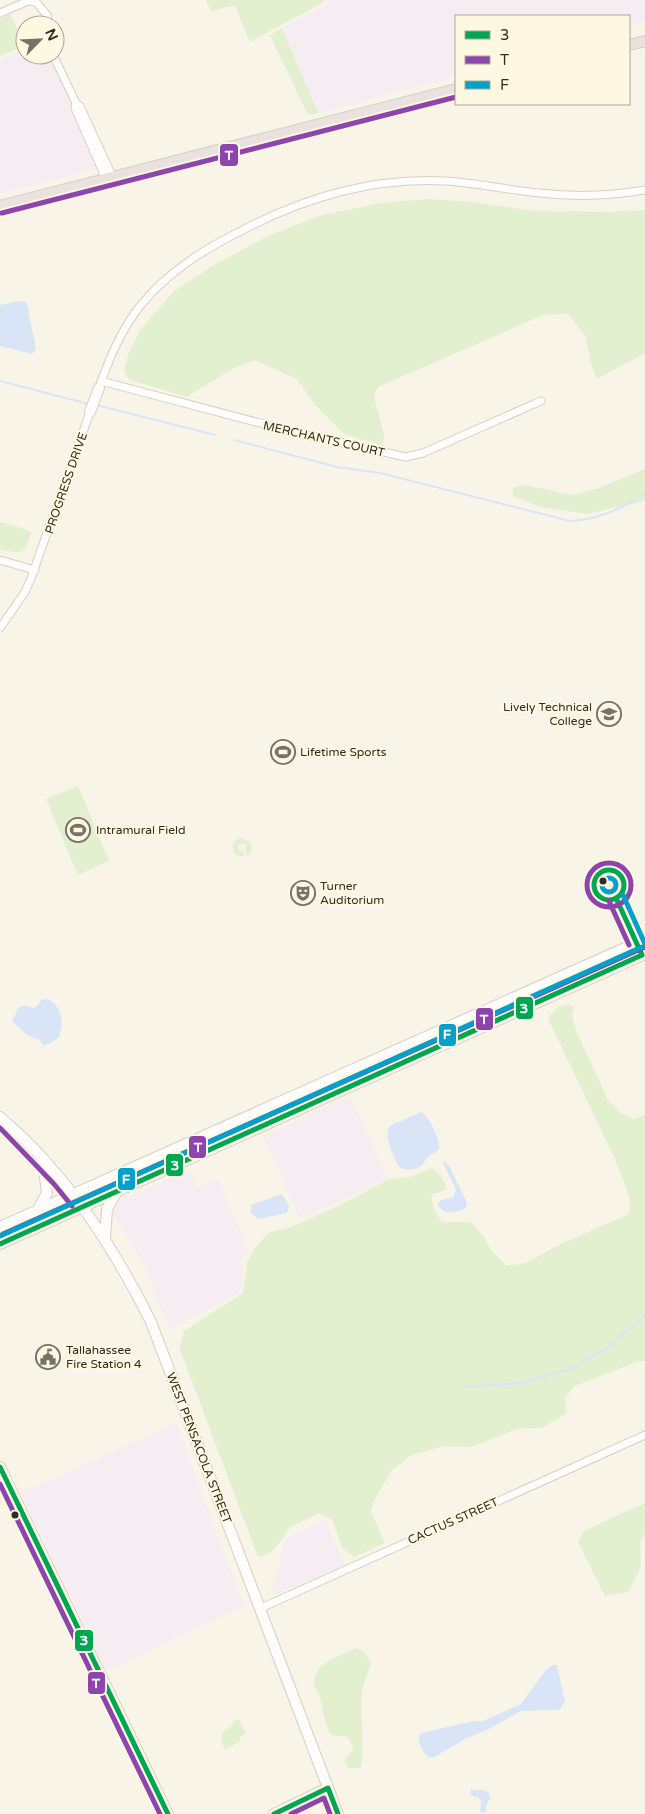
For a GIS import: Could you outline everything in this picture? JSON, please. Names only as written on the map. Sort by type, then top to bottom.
[{"type":"main road","points":[[630,45],[645,41]]},
{"type":"main road","points":[[0,206],[455,89]]},
{"type":"main road","name":"PROGRESS DRIVE","points":[[90,412],[100,385]]},
{"type":"main road","points":[[0,1227],[641,940],[644,955],[0,1244]]},
{"type":"main road","points":[[484,1010],[490,1023]]},
{"type":"main road","points":[[345,1073],[351,1086]]},
{"type":"main road","points":[[247,1116],[259,1127]]},
{"type":"main road","name":"WEST PENSACOLA STREET","points":[[0,1117],[43,1160],[82,1206],[131,1282],[151,1322],[338,1814]]},
{"type":"main road","points":[[37,1210],[47,1193],[43,1160]]},
{"type":"main road","points":[[105,1239],[105,1214],[108,1205],[117,1191]]},
{"type":"main road","points":[[0,1467],[168,1814]]},
{"type":"main road","points":[[274,1814],[328,1788]]},
{"type":"street","points":[[0,13],[28,1],[36,2],[47,15]]},
{"type":"street","points":[[58,65],[76,103],[75,108],[110,179]]},
{"type":"street","name":"PROGRESS DRIVE","points":[[100,385],[110,357],[123,333],[137,310],[153,292],[194,257],[270,215],[326,195],[402,182],[428,181],[478,184],[566,196],[614,194],[645,190]]},
{"type":"street","name":"MERCHANTS COURT","points":[[100,385],[290,432],[406,457],[423,453],[541,401]]},
{"type":"street","name":"PROGRESS DRIVE","points":[[0,628],[25,592],[35,570],[90,412]]},
{"type":"street","points":[[0,560],[35,570]]},
{"type":"street","name":"CACTUS STREET","points":[[261,1608],[645,1435]]},
{"type":"shaded area","points":[[327,0],[645,0],[645,22],[630,26],[630,15],[455,15],[455,77],[318,113],[282,28],[325,5]]},
{"type":"shaded area","points":[[15,53],[15,65],[54,65],[97,169],[0,194],[0,59]]},
{"type":"shaded area","points":[[350,1096],[388,1179],[300,1219],[263,1136]]},
{"type":"shaded area","points":[[190,1170],[197,1188],[218,1179],[250,1254],[244,1256],[241,1262],[244,1273],[240,1293],[169,1329],[146,1269],[113,1213],[117,1203],[122,1199]]},
{"type":"shaded area","points":[[176,1423],[244,1606],[107,1671],[21,1493]]},
{"type":"shaded area","points":[[325,1519],[345,1565],[275,1595],[272,1593],[284,1539]]},
{"type":"green space","points":[[206,0],[324,0],[324,2],[250,42],[235,5],[211,11]]},
{"type":"green space","points":[[10,14],[15,25],[15,50],[0,56],[0,19]]},
{"type":"green space","points":[[282,28],[318,113],[308,115],[270,35]]},
{"type":"green space","points":[[428,199],[471,202],[535,211],[611,212],[645,210],[645,353],[597,379],[591,364],[585,335],[568,314],[543,315],[378,387],[374,396],[384,435],[383,446],[344,434],[315,405],[297,379],[255,360],[230,370],[187,397],[130,380],[124,372],[128,355],[140,330],[174,291],[216,264],[266,237],[322,215],[381,203]]},
{"type":"green space","points":[[645,469],[645,501],[587,514],[540,507],[513,496],[513,488],[525,485],[571,495],[597,489]]},
{"type":"green space","points":[[0,522],[25,529],[31,533],[27,546],[22,552],[0,549]]},
{"type":"green space","name":"Intramural Field","points":[[78,786],[109,861],[78,875],[46,799]]},
{"type":"green space","points":[[240,838],[249,841],[251,845],[251,851],[247,856],[245,851],[246,844],[239,844],[238,849],[245,856],[240,857],[235,854],[233,849],[233,844]]},
{"type":"green space","points":[[569,1004],[574,1008],[572,1016],[576,1031],[608,1100],[622,1114],[634,1119],[645,1115],[645,1361],[636,1362],[575,1386],[565,1397],[567,1413],[542,1428],[516,1429],[471,1447],[444,1446],[410,1456],[391,1471],[374,1501],[371,1512],[385,1543],[354,1557],[342,1548],[332,1520],[320,1513],[289,1528],[270,1553],[258,1557],[179,1347],[184,1331],[243,1293],[247,1263],[255,1248],[270,1232],[292,1227],[342,1204],[389,1179],[410,1177],[432,1168],[435,1170],[445,1182],[447,1189],[431,1195],[434,1210],[442,1222],[471,1222],[484,1237],[491,1250],[507,1266],[526,1263],[561,1244],[629,1214],[630,1199],[616,1161],[548,1019],[557,1008]]},
{"type":"green space","points":[[645,1503],[645,1534],[640,1541],[641,1567],[628,1592],[605,1596],[578,1542],[584,1531]]},
{"type":"green space","points":[[357,1648],[365,1653],[371,1663],[361,1697],[362,1762],[360,1768],[349,1768],[345,1763],[347,1756],[354,1750],[348,1737],[331,1735],[314,1683],[318,1670],[323,1665],[337,1656]]},
{"type":"green space","points":[[239,1719],[246,1734],[240,1737],[240,1742],[225,1749],[221,1741],[222,1735],[233,1725],[233,1722]]},
{"type":"water","points":[[17,301],[27,304],[36,349],[32,354],[0,346],[0,305]]},
{"type":"water","points":[[45,999],[55,1004],[58,1008],[62,1025],[59,1037],[49,1044],[43,1045],[40,1040],[27,1035],[12,1021],[21,1006],[33,1008],[41,1000]]},
{"type":"water","points":[[421,1112],[434,1129],[439,1150],[427,1157],[422,1166],[407,1170],[398,1166],[388,1141],[388,1130],[390,1126]]},
{"type":"water","points":[[444,1161],[449,1166],[467,1203],[465,1209],[445,1212],[438,1203],[454,1197],[456,1189],[443,1163]]},
{"type":"water","points":[[282,1194],[289,1206],[287,1213],[258,1219],[251,1213],[251,1205]]},
{"type":"water","points":[[553,1665],[557,1665],[565,1702],[559,1710],[521,1711],[434,1757],[429,1757],[423,1751],[419,1739],[421,1733],[474,1721],[483,1721],[521,1704],[546,1670]]},
{"type":"water","points":[[471,1790],[483,1790],[489,1793],[490,1799],[486,1805],[486,1812],[482,1813],[480,1811],[481,1801],[478,1797],[470,1795]]},
{"type":"waterway","points":[[0,381],[89,404]]},
{"type":"waterway","points":[[96,405],[215,435]]},
{"type":"waterway","points":[[234,440],[337,467],[380,473],[570,521],[609,513],[645,494]]},
{"type":"waterway","points":[[464,1387],[522,1383],[570,1369],[607,1348],[645,1315]]},
{"type":"transit line","name":"T","points":[[2,213],[455,97]]},
{"type":"transit line","name":"T","points":[[613,863],[625,869],[630,876],[631,885],[630,894],[625,901],[618,906],[605,907],[597,904],[590,897],[587,881],[590,873],[597,866],[613,863]]},
{"type":"transit line","name":"3","points":[[609,870],[615,871],[623,879],[624,885],[623,891],[615,899],[609,900],[603,899],[595,891],[594,885],[595,879],[603,871],[609,870]]},
{"type":"transit line","name":"F","points":[[606,878],[612,878],[616,885],[612,892],[606,892],[602,888],[602,882],[606,878]]},
{"type":"transit line","name":"F","points":[[623,895],[645,944]]},
{"type":"transit line","name":"3","points":[[0,1244],[642,955],[616,898]]},
{"type":"transit line","name":"T","points":[[609,901],[629,945]]},
{"type":"transit line","name":"F","points":[[0,1236],[642,947]]},
{"type":"transit line","name":"T","points":[[3,1234],[645,947]]},
{"type":"transit line","name":"T","points":[[0,1128],[54,1184],[72,1206]]},
{"type":"transit line","name":"3","points":[[0,1467],[168,1814]]},
{"type":"transit line","name":"T","points":[[0,1484],[160,1814]]},
{"type":"transit line","name":"3","points":[[274,1814],[328,1788],[338,1814]]},
{"type":"transit line","name":"T","points":[[291,1814],[324,1798],[330,1814]]},
{"type":"place","name":"Lively Technical College","points":[[609,714]]},
{"type":"place","name":"Lifetime Sports","points":[[283,752]]},
{"type":"place","name":"Intramural Field","points":[[78,830]]},
{"type":"place","name":"Turner Auditorium","points":[[303,893]]},
{"type":"place","name":"Tallahassee Fire Station 4","points":[[48,1357]]}]
